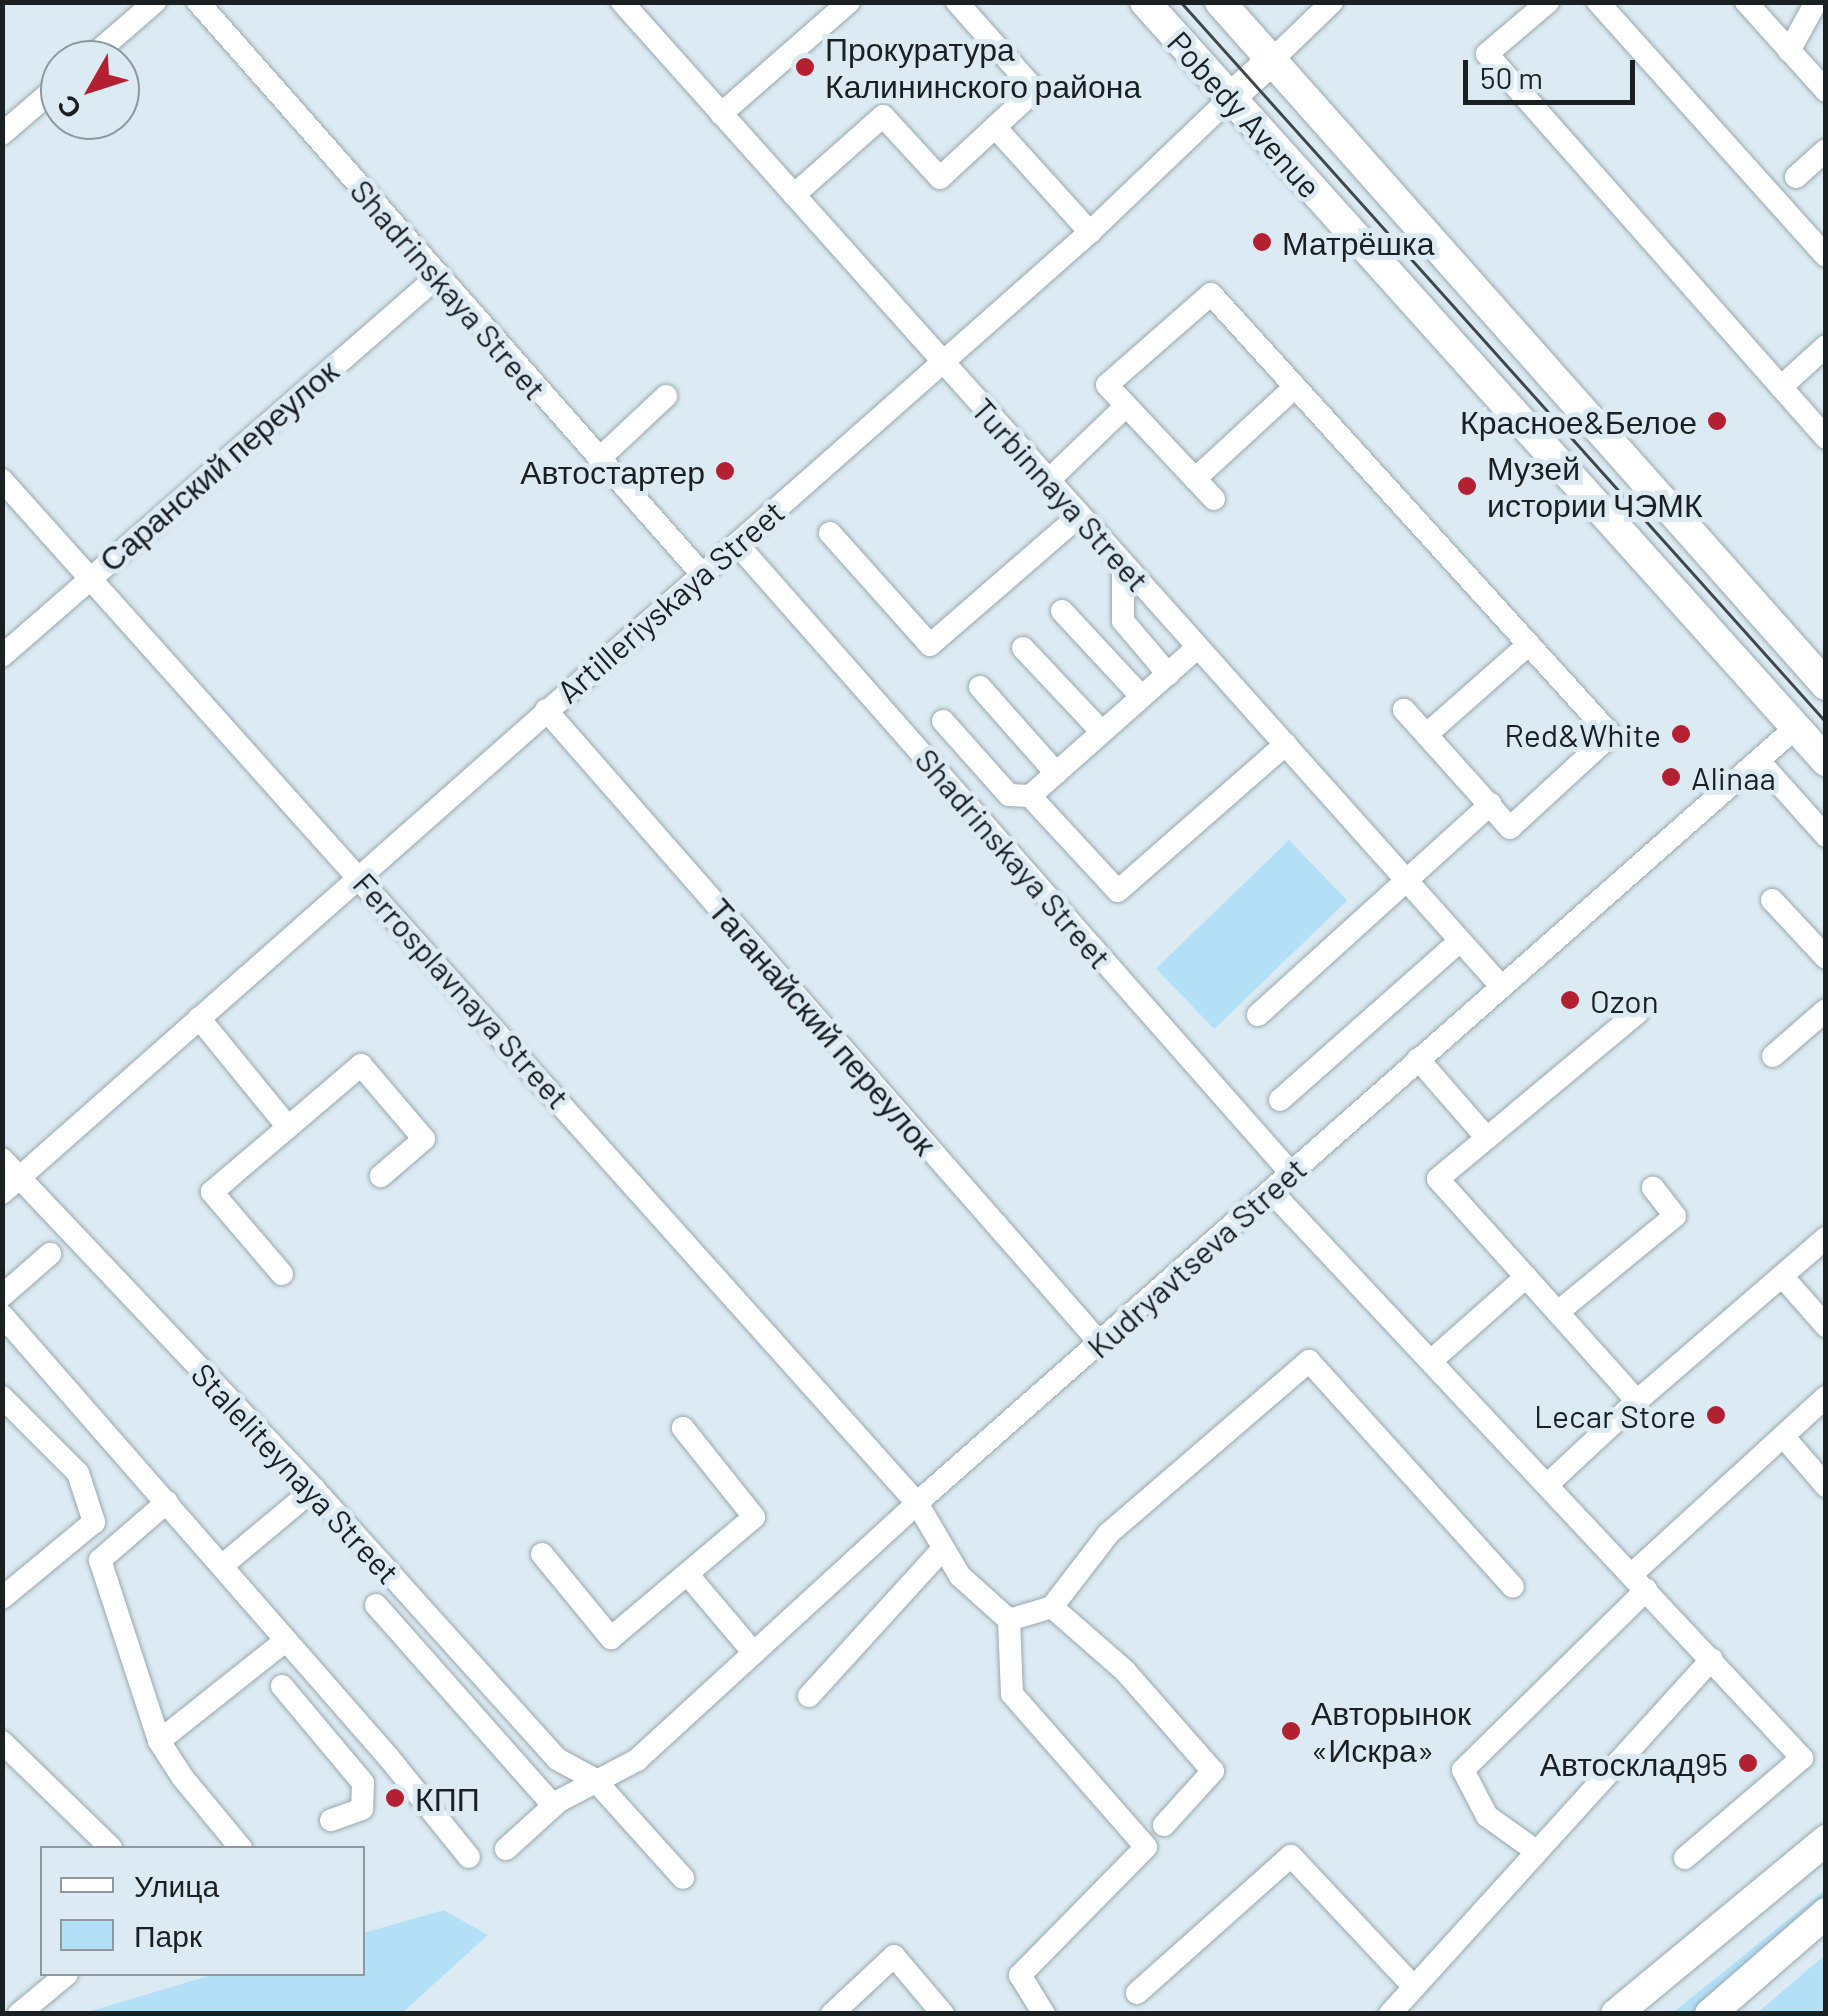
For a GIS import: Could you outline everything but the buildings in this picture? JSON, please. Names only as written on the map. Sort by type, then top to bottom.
[{"type":"main road","name":"Pobedy Avenue","points":[[1145,2],[1826,762]]},
{"type":"main road","name":"Pobedy Avenue","points":[[1220,2],[1826,685]]},
{"type":"main road","name":"Artilleriyskaya Street","points":[[1230,98],[1272,59]]},
{"type":"main road","points":[[1616,2014],[1826,1840]]},
{"type":"main road","points":[[1710,2014],[1826,1913]]},
{"type":"street","points":[[111,40],[155,2]]},
{"type":"street","name":"Shadrinskaya Street","points":[[198,2],[702,574]]},
{"type":"street","name":"Turbinnaya Street","points":[[622,2],[1500,985]]},
{"type":"street","points":[[722,114],[849,2]]},
{"type":"street","points":[[794,195],[883,116],[940,178],[1036,90],[957,2]]},
{"type":"street","name":"Artilleriyskaya Street","points":[[1272,59],[1332,2]]},
{"type":"street","points":[[1548,2],[1488,54],[1826,438]]},
{"type":"street","points":[[1598,2],[1826,256]]},
{"type":"street","points":[[1746,2],[1826,91]]},
{"type":"street","points":[[1788,51],[1816,2]]},
{"type":"street","name":"Artilleriyskaya Street","points":[[11,1185],[1090,232],[1230,98]]},
{"type":"street","points":[[2,134],[40,101]]},
{"type":"street","points":[[995,127],[1090,232]]},
{"type":"street","points":[[1796,177],[1826,150]]},
{"type":"street","name":"Саранский переулок","points":[[2,656],[437,277]]},
{"type":"street","points":[[1214,499],[1107,386],[1210,294],[1611,735],[1510,828],[1404,710]]},
{"type":"street","points":[[1781,387],[1826,346]]},
{"type":"street","points":[[1195,479],[1295,387]]},
{"type":"street","points":[[599,459],[666,396]]},
{"type":"street","points":[[1050,480],[1126,406]]},
{"type":"street","name":"Ferrosplavnaya Street","points":[[2,480],[918,1503],[960,1576],[1008,1620]]},
{"type":"street","points":[[830,533],[930,645],[1080,515]]},
{"type":"street","name":"Shadrinskaya Street","points":[[737,544],[1291,1173]]},
{"type":"street","points":[[1124,563],[1122,621],[1168,674]]},
{"type":"street","points":[[1062,611],[1142,697]]},
{"type":"street","points":[[1426,734],[1528,644]]},
{"type":"street","points":[[943,721],[1010,796],[1030,796],[1198,647]]},
{"type":"street","points":[[1024,648],[1102,732]]},
{"type":"street","points":[[980,687],[1056,773]]},
{"type":"street","name":"Таганайский переулок","points":[[546,710],[1100,1343]]},
{"type":"street","name":"Kudryavtseva Street","points":[[506,1849],[554,1806],[594,1779],[637,1760],[918,1503],[1795,728]]},
{"type":"street","points":[[1030,796],[1118,891],[1286,744]]},
{"type":"street","points":[[1759,761],[1826,836]]},
{"type":"street","points":[[1258,1015],[1491,804]]},
{"type":"street","points":[[1772,900],[1826,958]]},
{"type":"street","points":[[1280,1100],[1460,941]]},
{"type":"street","points":[[1773,1056],[1826,1010]]},
{"type":"street","points":[[1637,1013],[1438,1179],[1638,1400]]},
{"type":"street","points":[[200,1018],[288,1127]]},
{"type":"street","points":[[1418,1059],[1488,1138]]},
{"type":"street","points":[[282,1274],[212,1192],[361,1065],[424,1139],[381,1176]]},
{"type":"street","name":"Staleliteynaya Street","points":[[2,1159],[11,1185],[314,1490],[557,1759],[594,1779],[683,1878]]},
{"type":"street","points":[[1558,1312],[1675,1216],[1654,1188]]},
{"type":"street","points":[[1271,1191],[1802,1758],[1685,1858]]},
{"type":"street","points":[[1548,1485],[1638,1400],[1826,1238]]},
{"type":"street","points":[[2,1296],[50,1254]]},
{"type":"street","points":[[1782,1276],[1826,1326]]},
{"type":"street","points":[[1431,1361],[1526,1277]]},
{"type":"street","points":[[2,1315],[389,1758],[469,1858]]},
{"type":"street","points":[[1044,2014],[1020,1975],[1146,1846],[1012,1694],[1008,1620],[1052,1607],[1110,1532],[1308,1361],[1513,1587]]},
{"type":"street","points":[[2,1397],[78,1474],[94,1522],[2,1598]]},
{"type":"street","points":[[1536,1851],[1486,1816],[1463,1770],[1639,1582],[1782,1436],[1826,1397]]},
{"type":"street","points":[[542,1554],[610,1638],[754,1517],[683,1428]]},
{"type":"street","points":[[1782,1436],[1826,1486]]},
{"type":"street","points":[[223,1565],[314,1490]]},
{"type":"street","points":[[167,1502],[100,1560],[159,1741],[183,1778],[239,1846]]},
{"type":"street","points":[[808,1696],[942,1550]]},
{"type":"street","points":[[688,1575],[754,1653]]},
{"type":"street","points":[[376,1605],[554,1806]]},
{"type":"street","points":[[1052,1607],[1126,1671],[1213,1770],[1164,1826]]},
{"type":"street","points":[[159,1741],[284,1642]]},
{"type":"street","points":[[1390,2014],[1712,1659]]},
{"type":"street","points":[[282,1686],[363,1783],[362,1809],[331,1820]]},
{"type":"street","points":[[2,1742],[109,1846]]},
{"type":"street","points":[[363,1783],[389,1758]]},
{"type":"street","points":[[1137,1992],[1291,1856],[1414,1987]]},
{"type":"street","points":[[832,2014],[894,1956],[944,2014]]},
{"type":"street","points":[[19,2014],[65,1976]]},
{"type":"green space","points":[[1289,840],[1347,900],[1214,1029],[1156,969]]},
{"type":"green space","points":[[1825,1890],[1825,1895],[1692,2013],[1671,2014]]},
{"type":"green space","points":[[444,1910],[488,1935],[402,2013],[84,2013],[208,1976],[365,1976],[365,1932]]},
{"type":"green space","points":[[1825,1955],[1825,2013],[1757,2013]]},
{"type":"tram line","points":[[1181,2],[1826,722]]},
{"type":"place","name":"Прокуратура Калининского района","points":[[805,67]]},
{"type":"place","name":"Матрёшка","points":[[1262,242]]},
{"type":"place","name":"Красное&Белое","points":[[1717,421]]},
{"type":"place","name":"Автостартер","points":[[725,471]]},
{"type":"place","name":"Музей истории ЧЭМК","points":[[1467,486]]},
{"type":"place","name":"Red&White","points":[[1681,734]]},
{"type":"place","name":"Alinaa","points":[[1671,777]]},
{"type":"place","name":"Ozon","points":[[1570,1000]]},
{"type":"place","name":"Lecar Store","points":[[1716,1415]]},
{"type":"place","name":"Авторынок «Искра»","points":[[1291,1731]]},
{"type":"place","name":"Автосклад95","points":[[1748,1763]]},
{"type":"place","name":"КПП","points":[[395,1798]]}]
